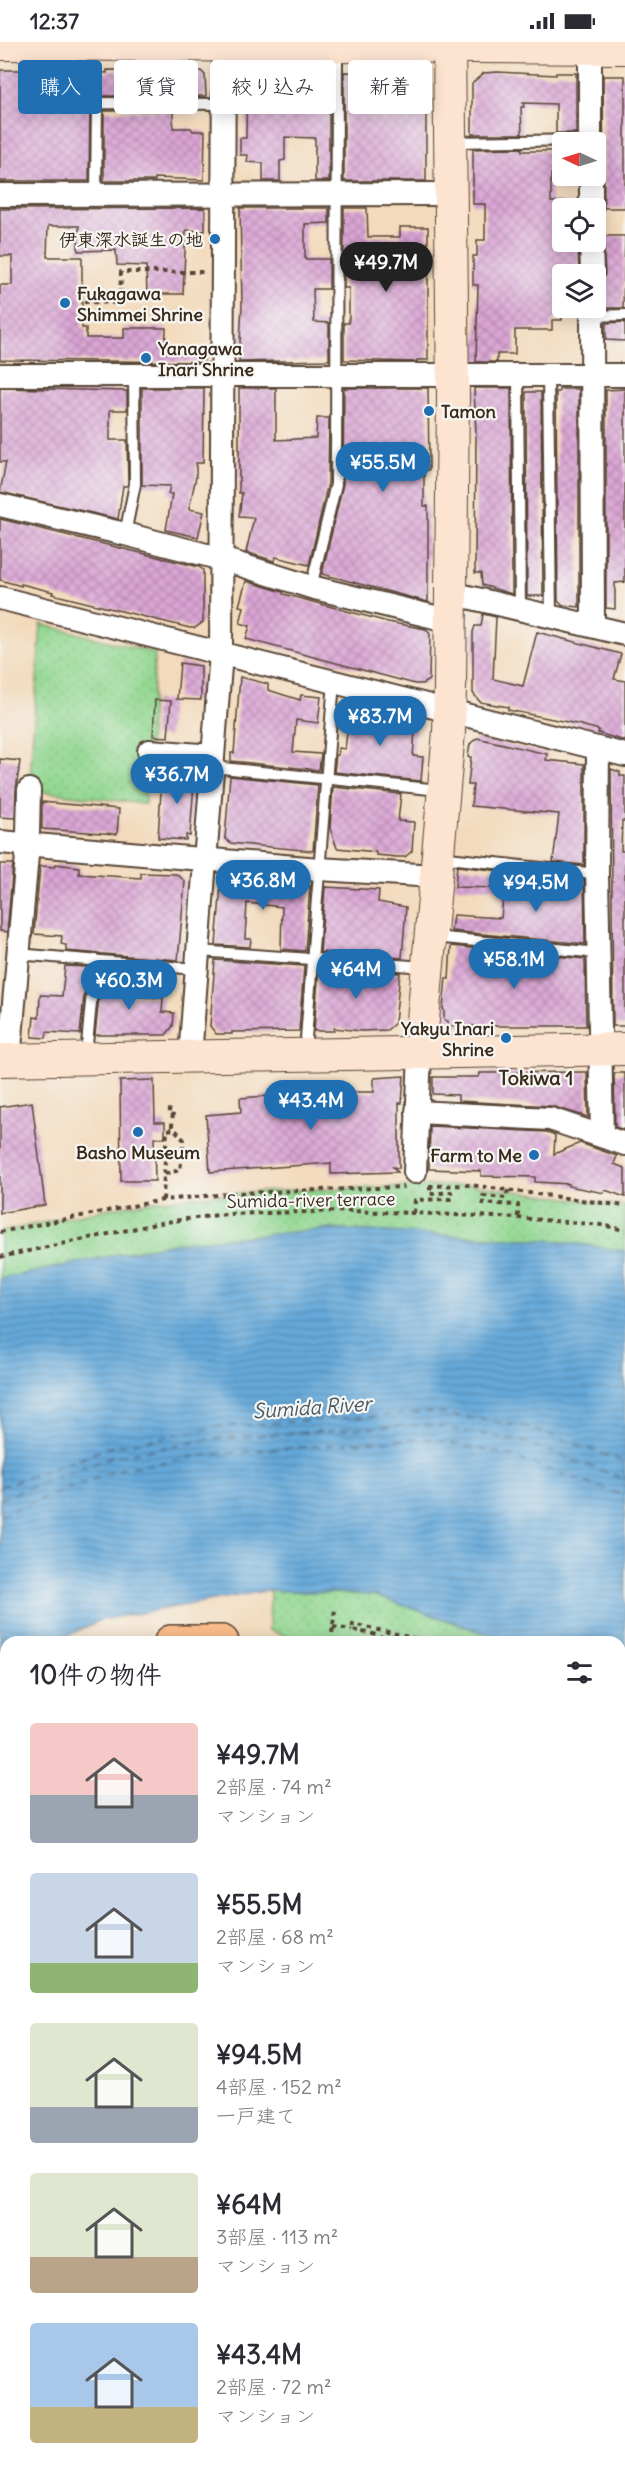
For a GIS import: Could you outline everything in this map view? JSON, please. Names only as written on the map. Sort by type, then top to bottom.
[{"type":"street","points":[[0,45],[224,47],[449,45],[625,48]]},
{"type":"street","points":[[421,1183],[417,1112],[420,1053],[450,711],[452,375],[449,45]]},
{"type":"street","points":[[224,47],[224,60]]},
{"type":"street","points":[[590,47],[590,132]]},
{"type":"street","points":[[190,1057],[221,652],[223,114]]},
{"type":"street","points":[[0,195],[450,194]]},
{"type":"street","points":[[592,318],[593,626]]},
{"type":"street","points":[[0,375],[625,375]]},
{"type":"street","points":[[0,506],[222,559],[311,588],[451,607],[520,609],[625,634]]},
{"type":"street","points":[[0,598],[625,755]]},
{"type":"street","points":[[598,748],[598,953],[613,1049],[602,1136]]},
{"type":"street","points":[[149,751],[213,761]]},
{"type":"street","points":[[29,790],[28,839],[4,1060],[613,1049]]},
{"type":"street","points":[[0,842],[28,839],[319,869],[436,867]]},
{"type":"street","points":[[417,1112],[550,1119],[625,1144]]},
{"type":"lane","points":[[311,588],[336,484],[337,47]]},
{"type":"lane","points":[[96,195],[97,103],[210,104]]},
{"type":"lane","points":[[450,142],[552,141]]},
{"type":"lane","points":[[606,313],[625,315]]},
{"type":"lane","points":[[125,534],[135,484],[134,374]]},
{"type":"lane","points":[[518,374],[520,609]]},
{"type":"lane","points":[[548,375],[551,616]]},
{"type":"lane","points":[[305,1054],[334,681]]},
{"type":"lane","points":[[213,761],[326,778],[443,790]]},
{"type":"lane","points":[[436,867],[597,874]]},
{"type":"lane","points":[[429,936],[598,953]]},
{"type":"lane","points":[[17,954],[95,960],[312,958],[426,967]]},
{"type":"lane","points":[[85,1059],[95,960]]},
{"type":"path","points":[[84,302],[120,303],[121,272],[223,273]]},
{"type":"path","points":[[164,1174],[180,1170],[184,1155],[184,1140],[174,1129],[173,1111],[168,1110]]},
{"type":"path","points":[[163,1200],[167,1130],[174,1129]]},
{"type":"path","points":[[166,1154],[184,1155]]},
{"type":"path","points":[[414,1213],[415,1200],[451,1199],[451,1192],[430,1194],[421,1183]]},
{"type":"path","points":[[0,1232],[163,1200],[421,1183],[470,1185],[625,1206]]},
{"type":"path","points":[[508,1191],[507,1198],[483,1196],[483,1203],[518,1206],[518,1218]]},
{"type":"path","name":"Sumida-river terrace","points":[[0,1257],[165,1222],[226,1214],[348,1211],[414,1213],[518,1218],[602,1225],[625,1230]]},
{"type":"path","points":[[332,1636],[335,1609]]},
{"type":"path","points":[[352,1630],[353,1624],[404,1636]]},
{"type":"path","points":[[333,1627],[378,1636]]},
{"type":"green space","points":[[41,624],[155,653],[145,804],[29,790]]},
{"type":"green space","points":[[470,1185],[625,1206],[625,1251],[559,1241],[327,1229],[173,1243],[0,1279],[0,1232],[103,1210],[165,1200],[241,1193]]},
{"type":"green space","points":[[270,1590],[373,1595],[493,1636],[286,1636],[269,1630]]},
{"type":"water","name":"Sumida River","points":[[327,1229],[559,1241],[625,1251],[625,1636],[493,1636],[373,1595],[270,1590],[101,1620],[67,1636],[0,1636],[0,1279],[173,1243]]},
{"type":"building","points":[[0,70],[18,70],[18,114],[90,114],[89,181],[0,181]]},
{"type":"building","points":[[107,70],[114,70],[114,96],[102,96],[102,73],[107,73]]},
{"type":"building","points":[[198,71],[205,75],[206,96],[198,96]]},
{"type":"building","points":[[344,72],[348,72],[348,114],[426,114],[426,181],[344,181]]},
{"type":"building","points":[[484,73],[556,75],[556,73],[576,73],[576,132],[556,132],[556,104],[523,103],[524,107],[521,107],[522,134],[472,134],[472,83]]},
{"type":"building","points":[[603,76],[625,76],[625,208],[606,208],[604,186],[606,186],[606,132],[603,132]]},
{"type":"building","points":[[104,111],[114,111],[114,114],[173,114],[173,128],[205,131],[204,180],[155,178],[155,181],[104,181]]},
{"type":"building","points":[[246,114],[329,114],[329,181],[315,181],[315,138],[285,137],[285,160],[280,161],[280,181],[263,181],[263,163],[247,162],[248,155],[240,155],[240,138],[246,138]]},
{"type":"building","points":[[522,148],[522,151],[552,151],[552,252],[578,252],[579,264],[552,264],[552,318],[562,318],[562,320],[552,320],[552,330],[515,330],[515,354],[497,354],[497,362],[476,362],[478,285],[473,285],[473,256],[477,256],[477,240],[485,240],[485,204],[473,204],[473,149]]},
{"type":"building","points":[[205,208],[205,231],[186,230],[183,294],[147,294],[146,266],[117,265],[116,250],[78,251],[79,226],[48,226],[47,257],[82,257],[82,328],[86,328],[86,338],[124,338],[124,328],[166,328],[165,351],[204,350],[204,362],[0,360],[0,285],[12,285],[12,256],[0,256],[0,209]]},
{"type":"building","points":[[240,208],[329,208],[329,223],[305,224],[305,259],[329,259],[329,289],[313,289],[314,322],[329,323],[329,360],[239,362],[242,304]]},
{"type":"building","points":[[344,208],[367,208],[368,237],[400,237],[400,227],[428,227],[428,360],[417,360],[417,362],[344,360],[344,323],[349,323],[349,288],[344,288]]},
{"type":"building","points":[[606,236],[625,236],[623,308],[606,308]]},
{"type":"building","points":[[625,322],[625,341],[606,340],[606,323]]},
{"type":"building","points":[[0,388],[127,391],[127,410],[110,410],[110,440],[127,440],[128,483],[127,486],[123,486],[118,519],[0,492],[6,462],[0,462]]},
{"type":"building","points":[[142,388],[204,388],[203,463],[196,463],[196,477],[189,509],[204,512],[198,537],[166,530],[172,494],[168,494],[170,486],[142,485]]},
{"type":"building","points":[[239,388],[276,388],[276,440],[316,438],[317,418],[329,418],[328,483],[309,565],[276,557],[274,561],[246,552],[254,518],[239,517],[242,493],[239,493]]},
{"type":"building","points":[[344,388],[428,388],[429,470],[424,470],[424,506],[428,506],[428,602],[322,574],[343,484]]},
{"type":"building","points":[[474,388],[511,388],[512,594],[482,585],[481,573],[475,573]]},
{"type":"building","points":[[559,389],[579,389],[579,607],[562,605],[558,601],[556,392],[559,392]]},
{"type":"building","points":[[625,389],[625,582],[615,583],[615,609],[606,608],[606,390]]},
{"type":"building","points":[[526,392],[541,392],[543,596],[527,596]]},
{"type":"building","points":[[0,519],[199,567],[203,570],[203,622],[195,628],[190,628],[0,580]]},
{"type":"building","points":[[246,581],[283,592],[283,594],[388,622],[426,629],[430,634],[429,680],[422,684],[415,684],[246,639],[250,626],[240,623],[244,607],[239,606]]},
{"type":"building","points":[[483,614],[496,617],[493,679],[523,686],[537,632],[621,654],[614,679],[625,681],[625,741],[577,724],[480,702],[473,693],[473,632],[475,626],[481,626]]},
{"type":"building","points":[[180,663],[201,666],[201,700],[177,699]]},
{"type":"building","points":[[240,677],[268,684],[268,690],[300,700],[301,695],[321,697],[318,723],[296,720],[293,752],[321,754],[319,770],[231,761],[231,753],[234,753]]},
{"type":"building","points":[[155,700],[171,701],[168,737],[153,736]]},
{"type":"building","points":[[350,709],[372,712],[372,710],[416,719],[413,756],[423,757],[421,781],[334,772],[339,748],[345,749]]},
{"type":"building","points":[[477,738],[547,754],[546,760],[584,764],[584,865],[553,862],[559,814],[471,806],[473,785],[468,785],[471,757],[468,757],[470,744]]},
{"type":"building","points":[[0,759],[20,761],[15,818],[0,817]]},
{"type":"building","points":[[171,769],[195,770],[190,836],[186,835],[186,840],[158,838],[162,776],[170,776]]},
{"type":"building","points":[[611,769],[620,772],[620,776],[625,776],[625,821],[622,821],[621,851],[625,851],[625,1026],[613,1026]]},
{"type":"building","points":[[230,776],[318,785],[313,851],[230,843],[225,838]]},
{"type":"building","points":[[333,787],[401,794],[398,821],[414,822],[412,851],[405,857],[397,857],[376,855],[376,852],[337,848],[330,828]]},
{"type":"building","points":[[42,802],[119,809],[117,834],[42,829]]},
{"type":"building","points":[[0,864],[13,864],[7,932],[0,931]]},
{"type":"building","points":[[55,864],[79,867],[79,874],[141,878],[141,873],[176,874],[185,881],[178,960],[66,951],[66,945],[61,944],[62,936],[34,934],[40,866],[55,867]]},
{"type":"building","points":[[457,866],[501,871],[500,888],[455,887]]},
{"type":"building","points":[[551,877],[584,880],[585,944],[451,931],[453,915],[501,918],[504,888],[535,891],[536,878],[550,879]]},
{"type":"building","points":[[228,879],[310,886],[305,951],[281,949],[282,907],[247,903],[245,939],[251,939],[250,947],[216,945],[221,885]]},
{"type":"building","points":[[325,887],[379,890],[378,902],[406,907],[402,958],[320,952]]},
{"type":"building","points":[[451,946],[585,959],[586,1026],[448,1026],[448,1021],[444,1020],[443,1009],[446,978],[449,979]]},
{"type":"building","points":[[215,960],[304,966],[299,1031],[216,1034],[210,1026]]},
{"type":"building","points":[[65,966],[87,967],[80,1034],[47,1032],[46,1038],[32,1037],[34,1017],[39,1018],[40,995],[62,996]]},
{"type":"building","points":[[319,967],[400,973],[395,1023],[387,1030],[361,1031],[334,1028],[334,1031],[314,1031]]},
{"type":"building","points":[[102,969],[121,970],[120,995],[163,998],[162,1012],[174,1013],[173,1026],[166,1035],[95,1035]]},
{"type":"building","points":[[587,1072],[588,1117],[551,1106],[458,1101],[458,1095],[433,1094],[433,1077],[479,1077],[480,1073]]},
{"type":"building","points":[[614,1073],[625,1073],[625,1130],[615,1127]]},
{"type":"building","points":[[404,1076],[402,1103],[399,1103],[399,1168],[393,1167],[398,1172],[331,1174],[331,1163],[210,1172],[206,1115],[241,1112],[240,1098],[323,1092],[374,1092],[374,1078]]},
{"type":"building","points":[[154,1080],[155,1122],[165,1122],[165,1138],[154,1138],[155,1181],[121,1181],[120,1081]]},
{"type":"building","points":[[32,1102],[45,1205],[0,1213],[0,1107]]},
{"type":"building","points":[[430,1126],[547,1132],[555,1135],[554,1154],[580,1143],[617,1156],[614,1164],[625,1168],[625,1197],[605,1190],[604,1193],[568,1186],[569,1184],[535,1182],[535,1177],[481,1176],[481,1171],[429,1169]]},
{"type":"ferry route","points":[[0,1487],[111,1447],[216,1427],[432,1412],[528,1427],[625,1462]]},
{"type":"ferry route","points":[[0,1499],[111,1457],[212,1439],[424,1424],[521,1441],[625,1479]]},
{"type":"ferry route","points":[[0,1515],[120,1469],[213,1454],[425,1438],[504,1454],[625,1496]]},
{"type":"place","name":"伊東深水誕生の地","points":[[215,239]]},
{"type":"place","name":"Fukagawa Shimmei Shrine","points":[[65,303]]},
{"type":"place","name":"Yanagawa Inari Shrine","points":[[146,358]]},
{"type":"place","name":"Tamon","points":[[429,411]]},
{"type":"place","name":"Yakyu Inari Shrine","points":[[506,1038]]},
{"type":"place","name":"Basho Museum","points":[[138,1132]]},
{"type":"place","name":"Farm to Me","points":[[534,1155]]},
{"type":"district","name":"Tokiwa 1","points":[[536,1077]]}]
